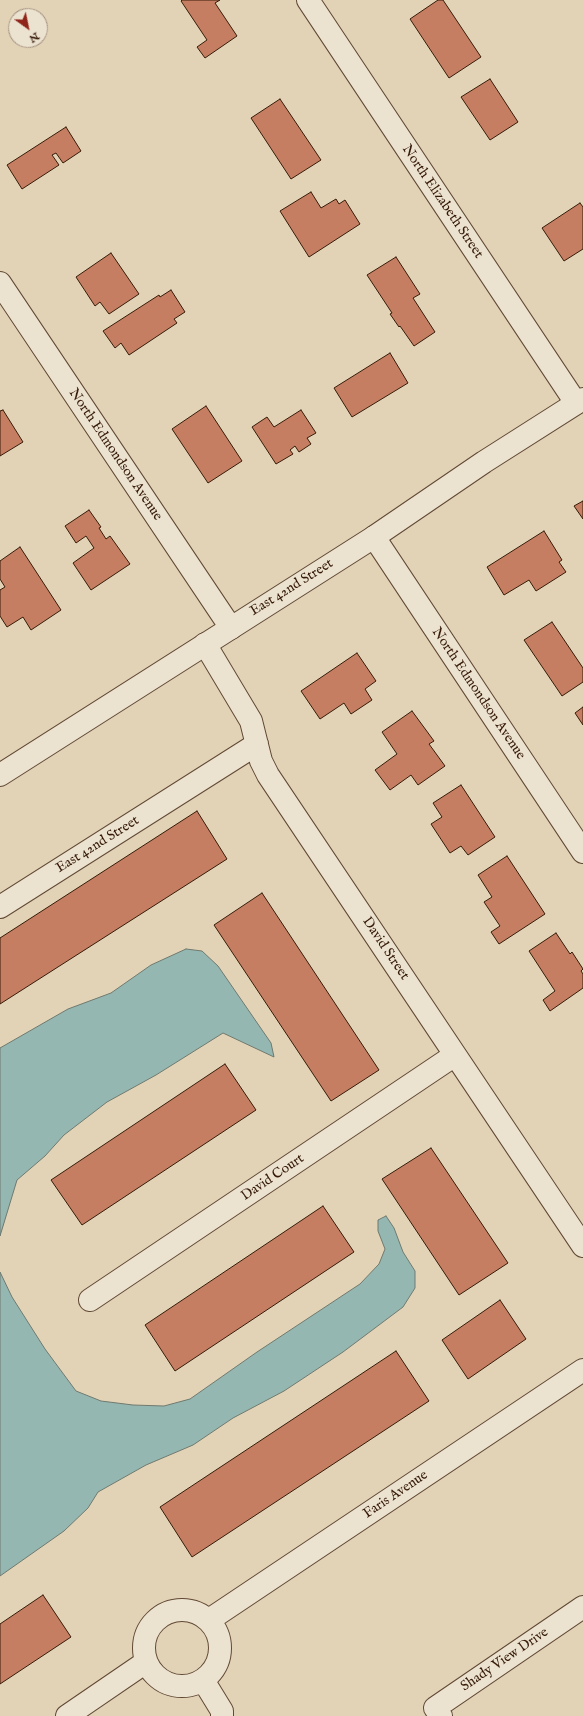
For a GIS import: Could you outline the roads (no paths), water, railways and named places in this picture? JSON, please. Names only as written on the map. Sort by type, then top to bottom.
[{"type":"street","name":"North Elizabeth Street","points":[[308,0],[580,401]]},
{"type":"street","name":"North Edmondson Avenue","points":[[0,283],[230,628]]},
{"type":"street","name":"East 42nd Street","points":[[0,775],[374,537],[484,462],[580,401]]},
{"type":"street","name":"North Edmondson Avenue","points":[[374,537],[583,852]]},
{"type":"street","name":"David Street","points":[[204,644],[251,721],[261,761],[268,775],[583,1246]]},
{"type":"street","name":"East 42nd Street","points":[[0,907],[257,744]]},
{"type":"street","name":"David Court","points":[[90,1300],[455,1055]]},
{"type":"street","name":"Faris Avenue","points":[[208,1620],[583,1370]]},
{"type":"street","name":"Shady View Drive","points":[[441,1716],[435,1708],[583,1607]]},
{"type":"street","points":[[185,1610],[198,1613],[208,1620],[219,1638],[219,1658],[213,1671],[203,1680],[189,1686],[167,1683],[154,1675],[146,1662],[144,1650],[145,1637],[151,1625],[160,1616],[172,1611],[185,1610]]},
{"type":"street","points":[[67,1716],[146,1662]]},
{"type":"street","points":[[203,1680],[222,1711],[222,1716]]},
{"type":"water","points":[[186,949],[202,951],[218,966],[271,1043],[274,1057],[223,1033],[156,1075],[107,1102],[64,1135],[45,1156],[17,1180],[0,1236],[0,1048],[68,1009],[111,993],[151,965]]},
{"type":"water","points":[[386,1216],[394,1228],[403,1252],[415,1271],[415,1288],[403,1307],[343,1352],[284,1391],[233,1418],[193,1445],[146,1465],[98,1492],[88,1508],[64,1531],[0,1576],[0,1272],[12,1297],[45,1349],[76,1391],[101,1401],[133,1405],[164,1406],[190,1399],[257,1352],[360,1284],[379,1264],[385,1249],[378,1231],[378,1220]]}]
